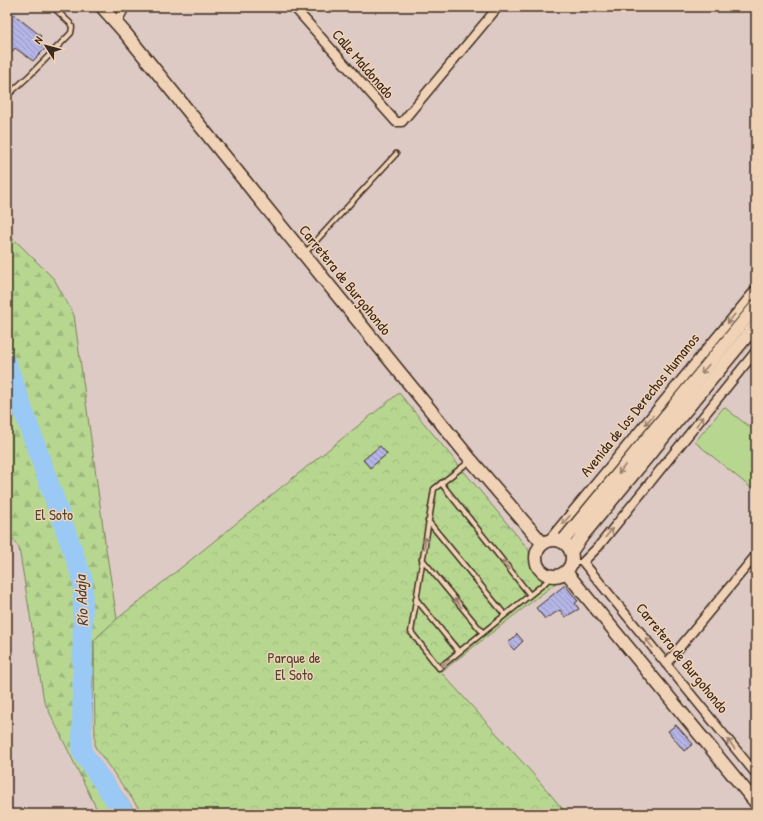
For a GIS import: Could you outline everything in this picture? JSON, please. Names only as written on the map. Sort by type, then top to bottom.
[{"type":"main road","name":"Carretera de Burgohondo","points":[[102,7],[126,34],[471,460],[546,543]]},
{"type":"main road","name":"Carretera de Burgohondo","points":[[109,7],[126,34]]},
{"type":"main road","name":"Avenida de los Derechos Humanos","points":[[562,542],[756,306]]},
{"type":"main road","points":[[756,325],[583,535],[573,562],[561,575],[551,576],[544,574],[537,565],[536,559],[536,553],[539,548],[553,540],[562,542],[569,548],[573,562],[617,634],[756,803]]},
{"type":"street","points":[[118,20],[125,7]]},
{"type":"street","name":"Calle Maldonado","points":[[294,7],[396,122],[402,122],[493,9]]},
{"type":"street","name":"Avenida de los Derechos Humanos","points":[[546,543],[756,289]]},
{"type":"street","points":[[573,562],[598,547],[756,351]]},
{"type":"street","points":[[666,664],[756,555]]},
{"type":"street","name":"Carretera de Burgohondo","points":[[573,562],[666,664],[756,774]]},
{"type":"lane","points":[[7,96],[71,33],[72,27],[70,23],[53,7]]},
{"type":"lane","points":[[304,255],[396,154]]},
{"type":"lane","points":[[471,460],[434,488],[410,632],[439,668],[546,583],[551,576]]},
{"type":"lane","points":[[441,483],[530,595]]},
{"type":"lane","points":[[428,521],[505,615]]},
{"type":"lane","points":[[422,559],[483,633]]},
{"type":"lane","points":[[416,599],[459,652]]},
{"type":"green space","name":"El Soto","points":[[7,235],[18,243],[54,279],[74,315],[117,619],[94,640],[91,749],[137,814],[99,814],[44,701],[19,548],[7,530]]},
{"type":"green space","name":"Parque de El Soto","points":[[399,393],[529,550],[531,564],[543,582],[551,581],[556,583],[441,672],[534,775],[567,814],[143,814],[95,747],[94,640],[117,619]]},
{"type":"green space","points":[[724,407],[756,432],[756,492],[695,442]]},
{"type":"building","points":[[7,9],[41,36],[37,41],[46,48],[33,61],[15,48],[7,58]]},
{"type":"building","points":[[380,446],[387,454],[370,468],[363,460]]},
{"type":"building","points":[[565,585],[578,601],[575,603],[579,609],[565,617],[560,610],[545,619],[536,608]]},
{"type":"building","points":[[517,634],[523,641],[514,650],[508,643]]},
{"type":"building","points":[[676,725],[693,744],[684,751],[668,731]]},
{"type":"waterway","name":"Río Adaja","points":[[7,364],[83,580],[82,752],[125,814]]}]
